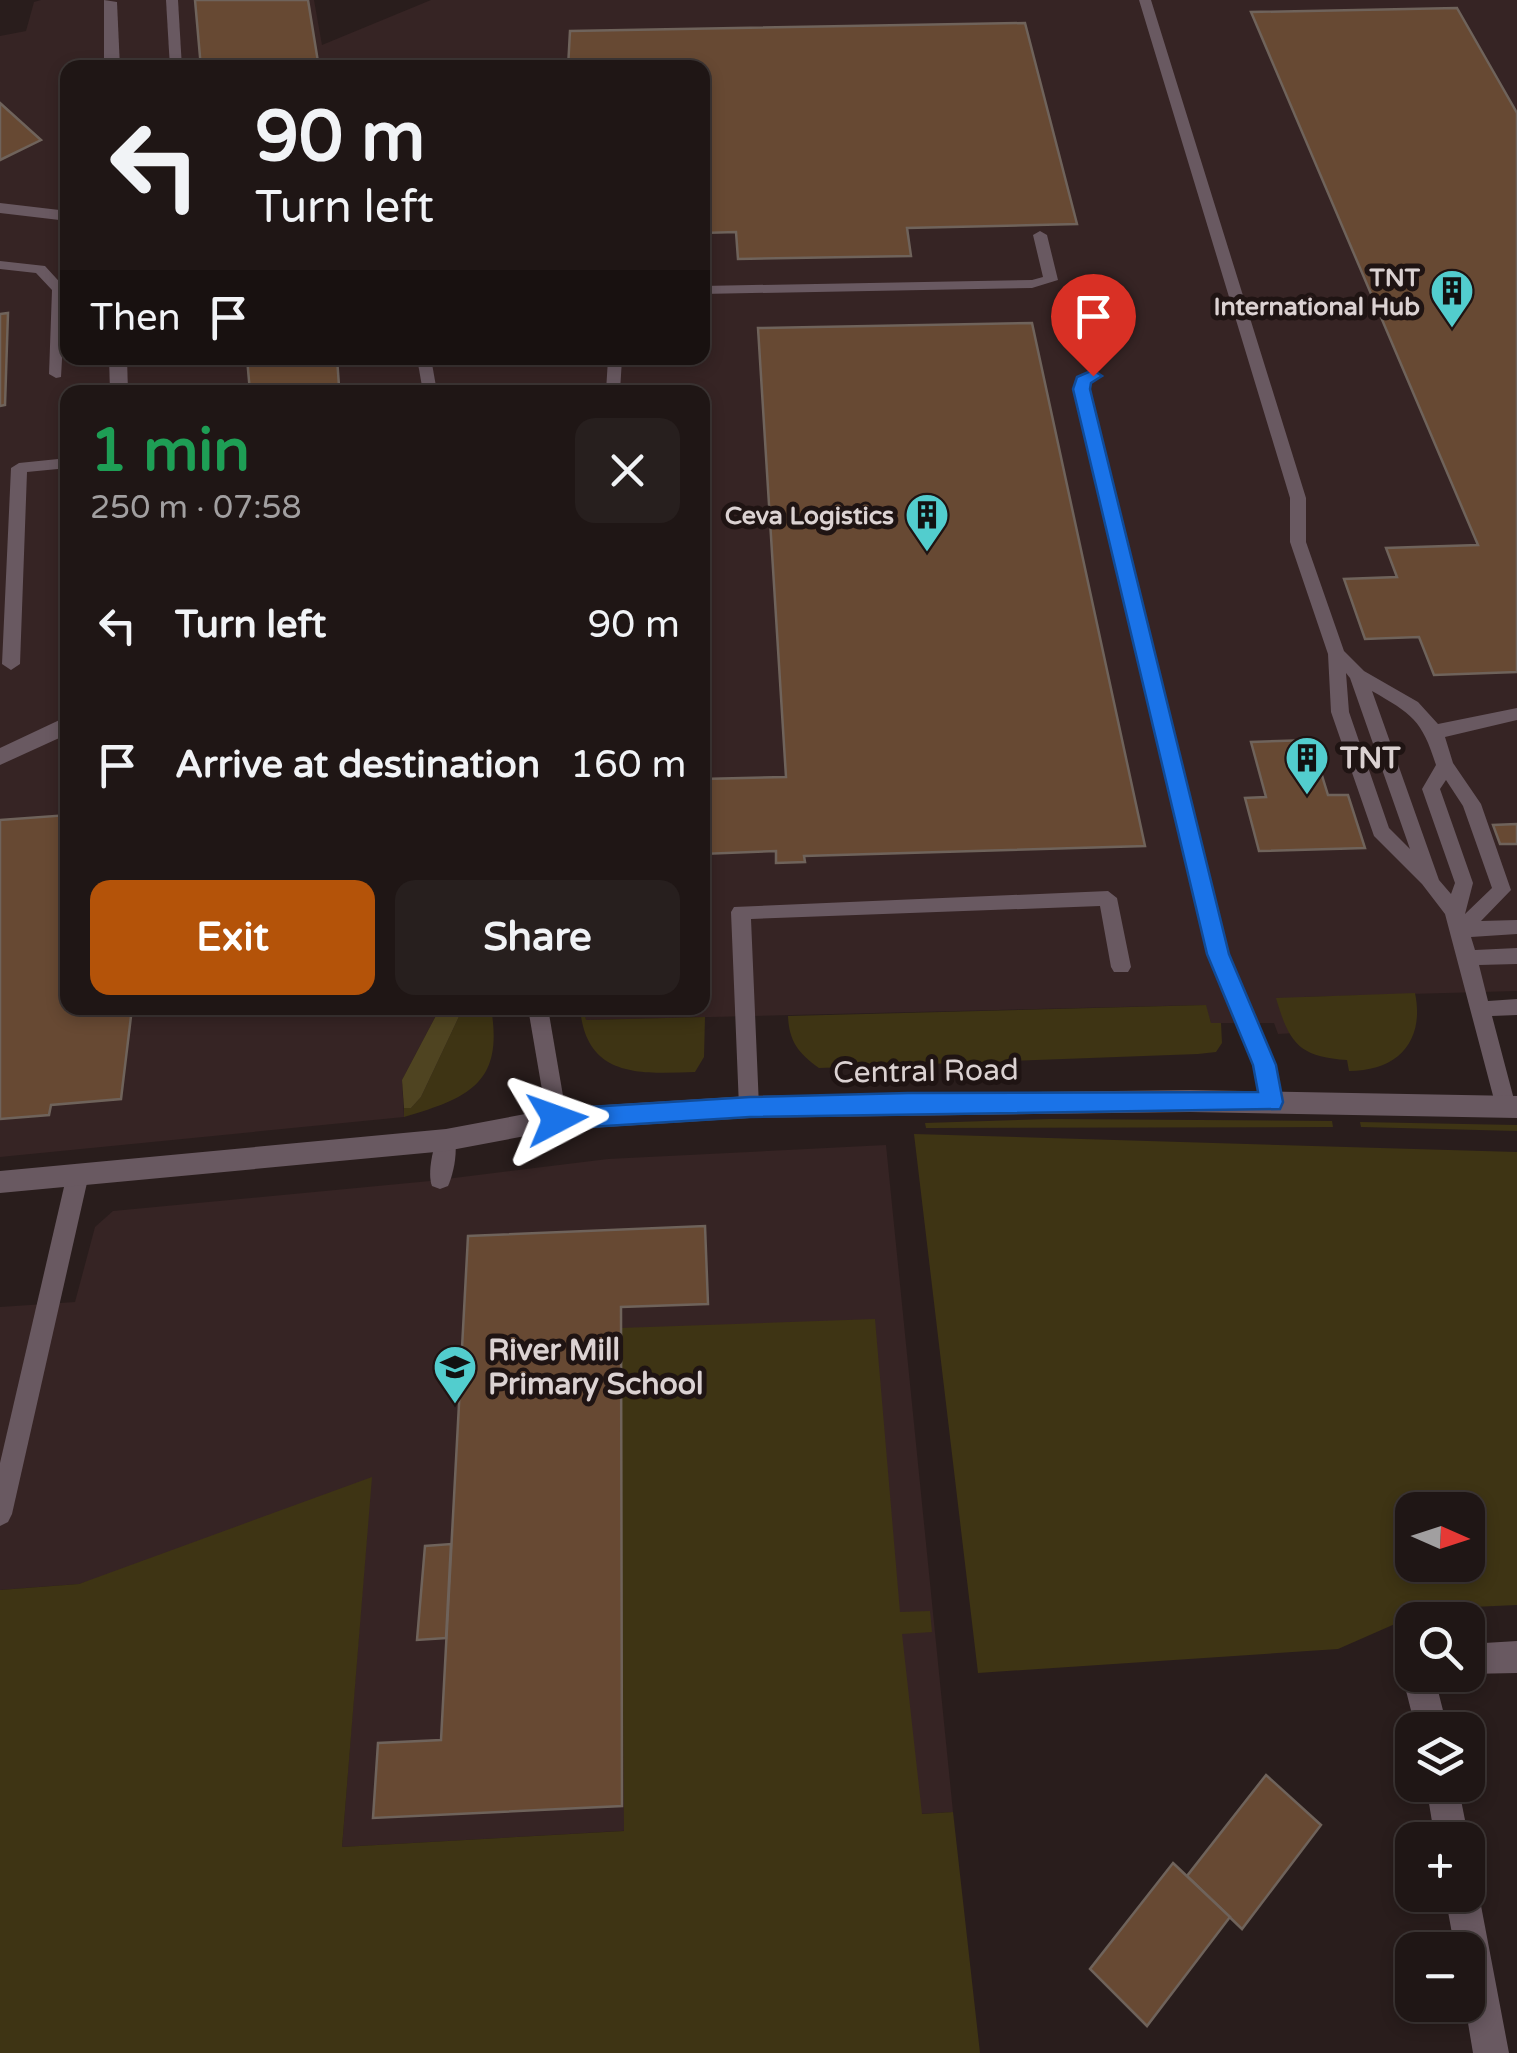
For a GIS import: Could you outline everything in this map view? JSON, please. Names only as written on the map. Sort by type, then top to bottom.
[{"type":"street","points":[[111,1],[112,60]]},
{"type":"street","points":[[0,208],[60,215]]},
{"type":"street","points":[[0,757],[60,728]]},
{"type":"street","name":"Central Road","points":[[78,1174],[446,1140],[557,1119],[750,1107],[1272,1102],[1511,1107]]},
{"type":"street","points":[[0,1182],[78,1174]]},
{"type":"street","points":[[1485,1658],[1517,1657]]},
{"type":"street","points":[[1465,1912],[1491,2053]]},
{"type":"lane","points":[[172,0],[176,60]]},
{"type":"lane","points":[[1144,0],[1298,498],[1298,542],[1336,654],[1340,712],[1380,831],[1430,883],[1457,921],[1479,1009],[1511,1107]]},
{"type":"lane","points":[[710,290],[796,292],[1032,284],[1051,280],[1040,235]]},
{"type":"lane","points":[[0,265],[40,269],[60,289],[56,374]]},
{"type":"lane","points":[[1093,376],[1083,380],[1082,389],[1182,808],[1218,954],[1265,1065],[1272,1102]]},
{"type":"lane","points":[[11,664],[19,468],[60,465]]},
{"type":"lane","points":[[1336,654],[1358,675],[1412,706],[1434,731],[1445,765],[1472,804],[1502,890],[1457,921]]},
{"type":"lane","points":[[1358,675],[1430,883]]},
{"type":"lane","points":[[1434,731],[1456,730],[1494,715],[1517,714]]},
{"type":"lane","points":[[1445,765],[1431,789],[1464,883],[1457,921]]},
{"type":"lane","points":[[750,1107],[741,912],[1108,898],[1122,968]]},
{"type":"lane","points":[[1457,921],[1517,927]]},
{"type":"lane","points":[[1466,958],[1517,956]]},
{"type":"lane","points":[[1479,1009],[1517,1007]]},
{"type":"lane","points":[[539,1015],[557,1119]]},
{"type":"lane","points":[[440,1180],[446,1140]]},
{"type":"lane","points":[[0,1514],[78,1174]]},
{"type":"shaded area","points":[[41,0],[314,0],[322,45],[431,0],[1517,0],[1517,991],[1304,997],[1312,1032],[1278,1034],[1274,1023],[1211,1023],[1205,1005],[586,1020],[585,1015],[710,1015],[710,385],[60,385],[60,1015],[436,1015],[402,1080],[404,1117],[0,1157],[0,36],[26,31],[34,2]]},
{"type":"shaded area","points":[[1415,993],[1416,1025],[1404,1050],[1381,1066],[1349,1071],[1347,1060],[1317,1055],[1298,1044],[1286,1026],[1276,998]]},
{"type":"shaded area","points":[[1206,1005],[1211,1023],[1221,1023],[1222,1043],[1216,1052],[819,1068],[796,1046],[788,1016]]},
{"type":"shaded area","points":[[436,1015],[460,1015],[421,1097],[411,1108],[404,1108],[402,1080]]},
{"type":"shaded area","points":[[460,1015],[492,1015],[492,1054],[477,1084],[447,1102],[404,1117],[404,1108],[411,1108],[421,1097]]},
{"type":"shaded area","points":[[581,1015],[586,1020],[705,1017],[704,1057],[695,1072],[636,1071],[605,1060],[584,1031]]},
{"type":"shaded area","points":[[1051,1119],[1332,1121],[1333,1127],[926,1128],[925,1123]]},
{"type":"shaded area","points":[[1360,1122],[1517,1125],[1517,1131],[1361,1127]]},
{"type":"shaded area","points":[[914,1134],[1517,1152],[1517,1605],[1395,1602],[1395,1624],[1338,1649],[978,1673]]},
{"type":"shaded area","name":"River Mill Primary School","points":[[886,1145],[953,1812],[342,1847],[369,1505],[79,1584],[0,1590],[0,1307],[75,1302],[95,1227],[113,1211],[430,1181],[608,1159]]},
{"type":"shaded area","points":[[875,1319],[900,1612],[930,1611],[932,1632],[902,1634],[922,1814],[953,1812],[980,2053],[0,2053],[0,1590],[79,1584],[372,1477],[342,1847],[624,1831],[620,1328]]},
{"type":"building","points":[[195,0],[308,0],[318,60],[200,60]]},
{"type":"building","name":"TNT International Hub","points":[[1457,8],[1517,113],[1517,672],[1434,675],[1419,637],[1365,639],[1344,579],[1397,577],[1386,548],[1478,545],[1251,12]]},
{"type":"building","points":[[1025,23],[1077,224],[907,228],[911,256],[738,259],[736,232],[710,233],[710,60],[568,60],[570,31]]},
{"type":"building","points":[[0,103],[41,140],[0,160]]},
{"type":"building","points":[[8,313],[5,405],[0,406],[0,314]]},
{"type":"building","name":"Ceva Logistics","points":[[1032,323],[1145,846],[804,856],[805,862],[776,863],[776,851],[710,854],[710,779],[786,777],[758,328]]},
{"type":"building","points":[[248,365],[338,365],[339,385],[249,385]]},
{"type":"building","name":"TNT","points":[[1311,740],[1328,795],[1348,795],[1365,848],[1259,851],[1245,798],[1266,797],[1251,742]]},
{"type":"building","points":[[60,816],[60,1015],[131,1015],[121,1099],[51,1105],[49,1115],[0,1119],[0,820]]},
{"type":"building","points":[[1517,824],[1517,844],[1500,844],[1493,825]]},
{"type":"building","points":[[705,1226],[708,1304],[621,1307],[622,1806],[373,1818],[378,1743],[441,1740],[468,1236]]},
{"type":"building","points":[[451,1544],[446,1638],[417,1640],[425,1546]]},
{"type":"building","points":[[1266,1775],[1321,1825],[1242,1929],[1187,1876]]},
{"type":"building","points":[[1173,1863],[1230,1917],[1147,2026],[1090,1969]]},
{"type":"place","name":"TNT International Hub","points":[[1452,329]]},
{"type":"place","name":"Ceva Logistics","points":[[927,553]]},
{"type":"place","name":"TNT","points":[[1307,796]]},
{"type":"place","name":"River Mill Primary School","points":[[455,1405]]},
{"type":"route","points":[[557,1119],[908,1102],[1272,1102],[1265,1065],[1218,954],[1182,808],[1082,389],[1083,380],[1093,376]]}]
